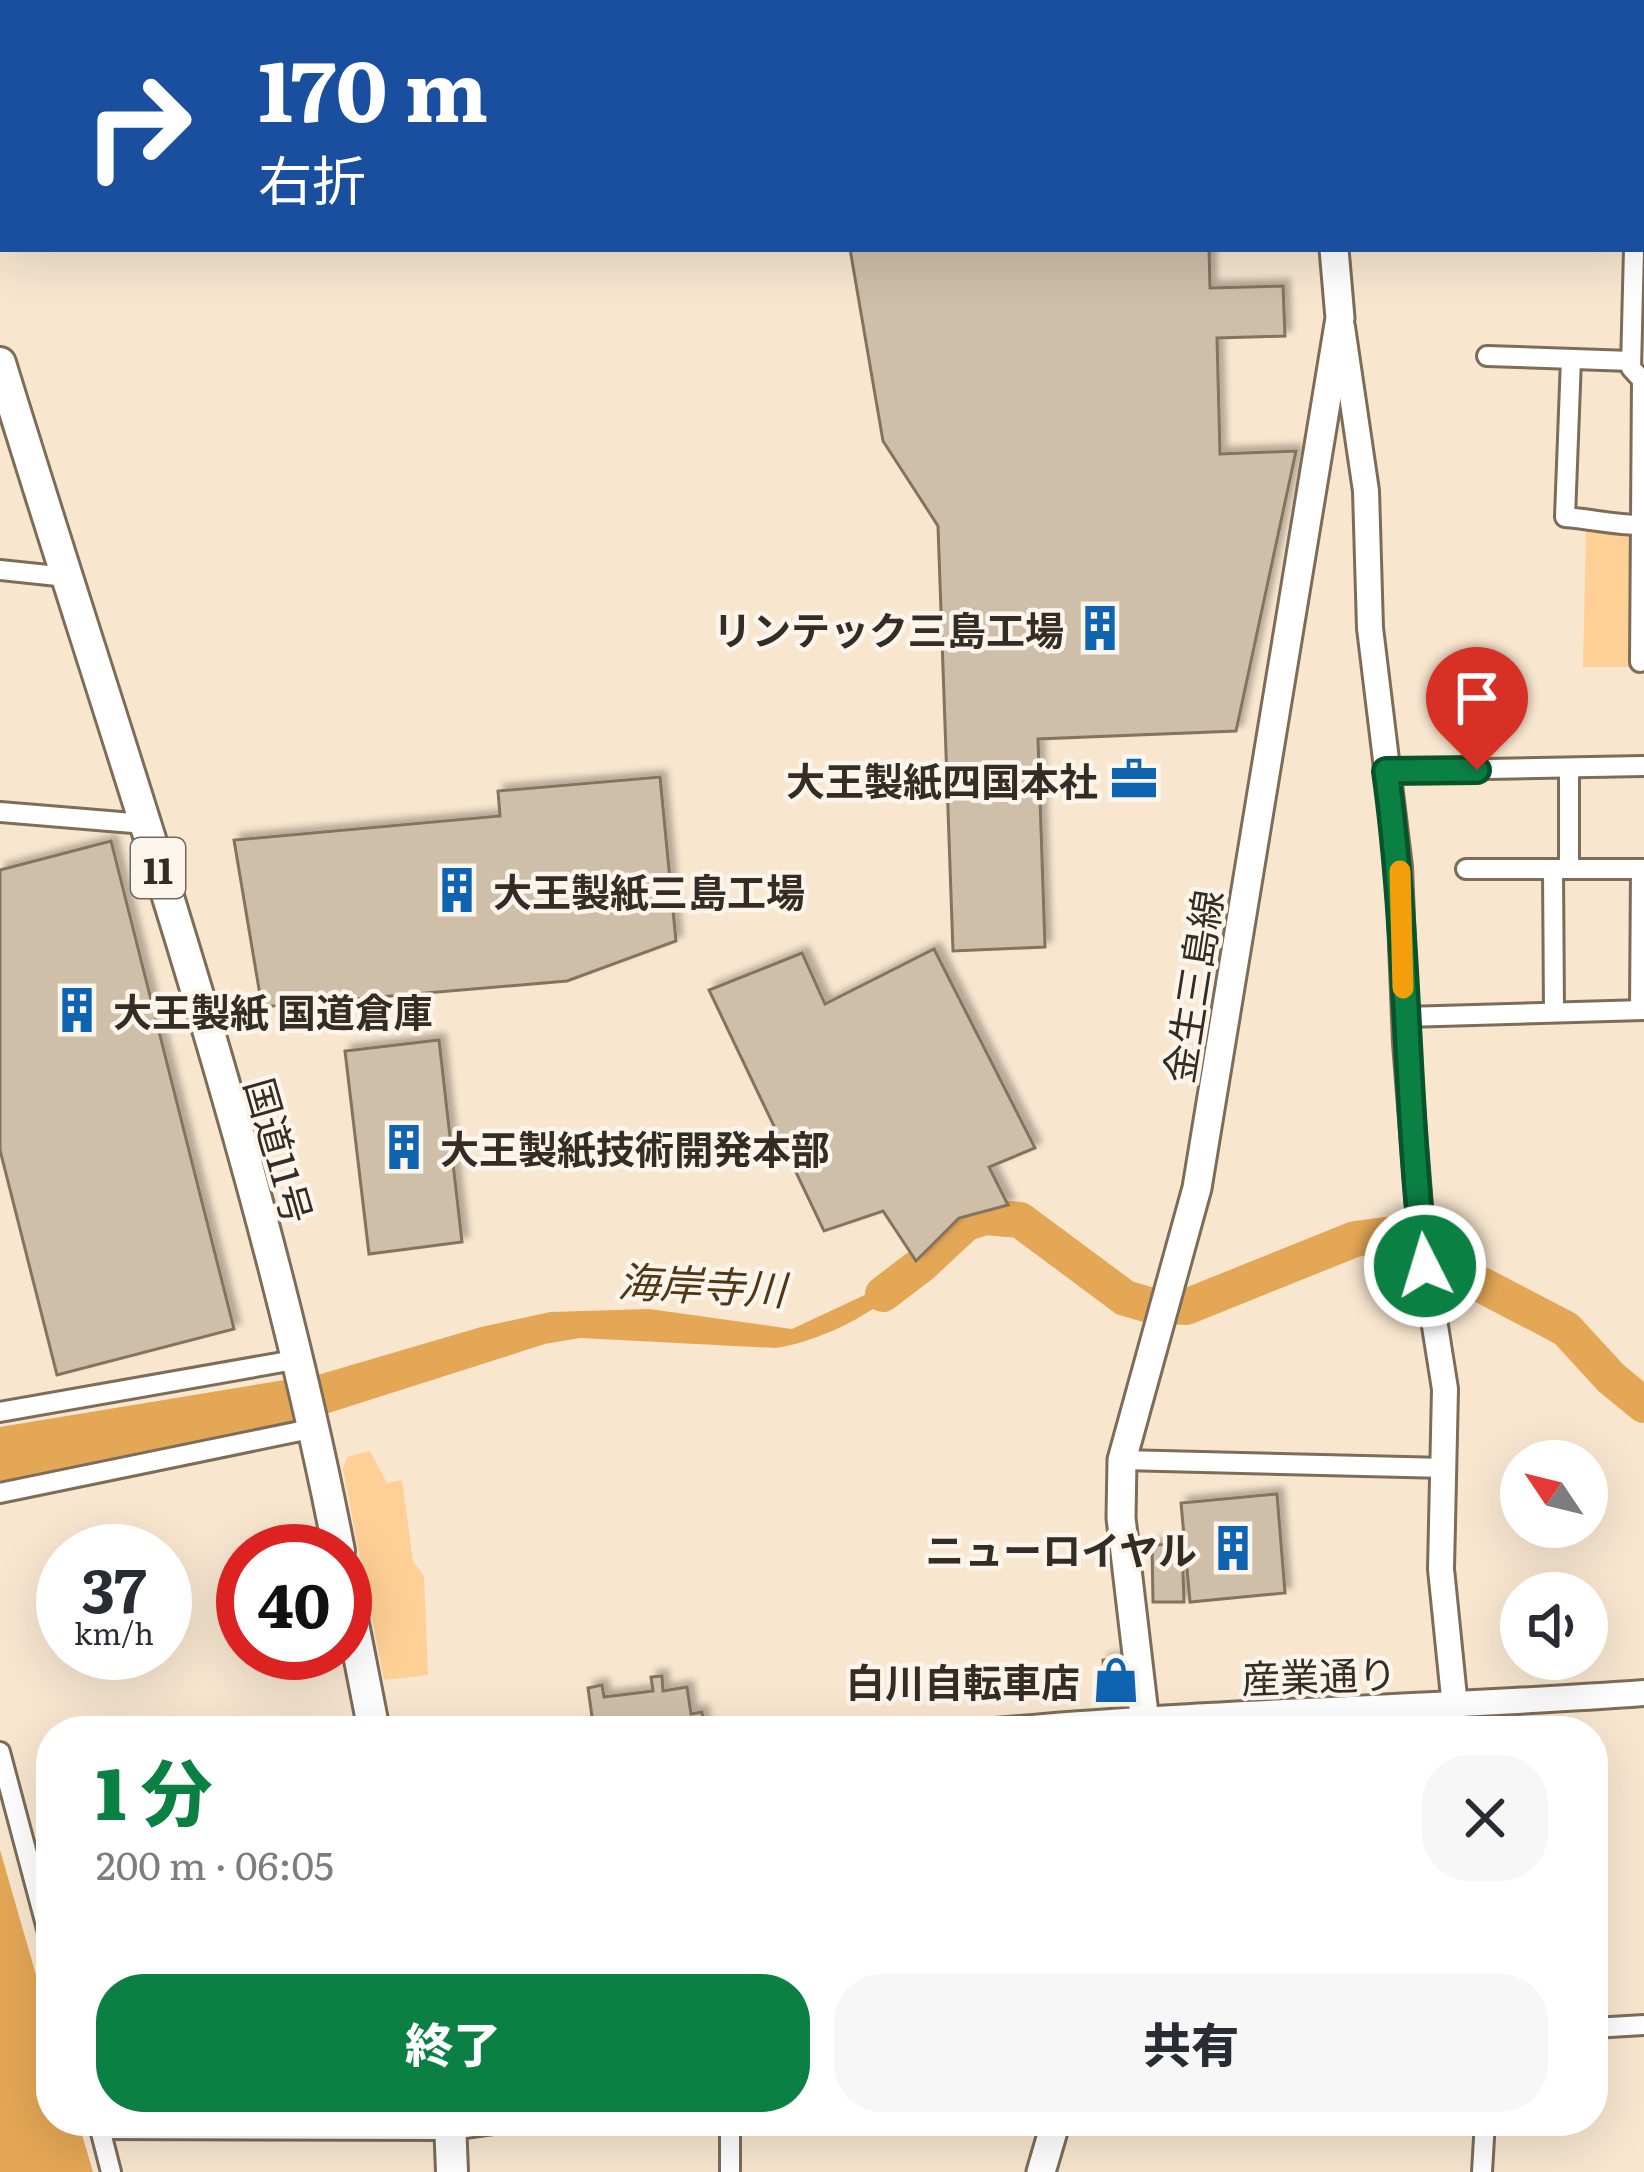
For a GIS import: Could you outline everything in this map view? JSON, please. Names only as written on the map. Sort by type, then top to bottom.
[{"type":"highway","name":"国道11号","points":[[0,363],[146,824],[302,1368],[334,1524]]},
{"type":"highway","points":[[364,1680],[371,1716]]},
{"type":"highway","points":[[450,2136],[452,2172]]},
{"type":"main road","name":"金生三島線","points":[[1145,1716],[1121,1518],[1122,1460],[1197,1188],[1340,318],[1334,252]]},
{"type":"main road","points":[[1041,2172],[1052,2136]]},
{"type":"street","points":[[1634,252],[1631,368],[1643,380],[1640,662]]},
{"type":"street","points":[[1340,318],[1366,491],[1370,628],[1400,867],[1405,1017],[1423,1255],[1444,1389],[1442,1569],[1456,1716]]},
{"type":"street","points":[[1487,356],[1631,361]]},
{"type":"street","points":[[1571,359],[1565,517],[1599,524],[1642,522]]},
{"type":"street","points":[[0,570],[67,577]]},
{"type":"street","points":[[1386,771],[1644,766]]},
{"type":"street","points":[[1555,1012],[1569,768]]},
{"type":"street","points":[[0,812],[146,824]]},
{"type":"street","points":[[1405,1017],[1642,1010],[1643,869],[1466,869]]},
{"type":"street","points":[[0,1412],[302,1368]]},
{"type":"street","points":[[0,1493],[314,1424]]},
{"type":"street","points":[[1122,1460],[1446,1468]]},
{"type":"street","name":"産業通り","points":[[1478,1716],[1644,1693]]},
{"type":"street","name":"産業通り","points":[[1219,1716],[1292,1708],[1411,1716]]},
{"type":"street","points":[[0,1752],[36,1853]]},
{"type":"street","points":[[1608,2027],[1644,2025]]},
{"type":"street","points":[[102,2136],[111,2172]]},
{"type":"street","points":[[730,2136],[730,2172]]},
{"type":"street","points":[[1482,2172],[1484,2136]]},
{"type":"shaded area","points":[[1586,527],[1634,534],[1632,667],[1583,667]]},
{"type":"shaded area","points":[[909,1257],[922,1270],[889,1297],[855,1320],[797,1343],[776,1348],[580,1338],[545,1344],[294,1424],[0,1484],[0,1427],[321,1374],[550,1312],[649,1309],[792,1329],[869,1293]]},
{"type":"shaded area","points":[[370,1451],[387,1483],[402,1480],[413,1561],[424,1576],[428,1675],[384,1680],[372,1618],[372,1524],[354,1524],[343,1469],[347,1457]]},
{"type":"shaded area","points":[[0,1850],[36,1975],[36,2136],[82,2136],[93,2172],[0,2172]]},
{"type":"building","name":"リンテック三島工場","points":[[851,252],[1209,252],[1210,288],[1283,286],[1285,336],[1217,338],[1220,454],[1296,451],[1236,731],[1038,739],[1045,947],[953,951],[938,526],[883,441]]},
{"type":"building","name":"大王製紙三島工場","points":[[660,777],[676,941],[567,981],[262,1007],[234,840],[500,816],[498,791]]},
{"type":"building","name":"大王製紙 国道倉庫","points":[[111,841],[234,1329],[57,1375],[0,1150],[0,870]]},
{"type":"building","name":"大王製紙三島工場","points":[[934,949],[1035,1148],[989,1167],[1008,1205],[959,1218],[916,1261],[883,1211],[824,1231],[709,990],[802,953],[825,1004]]},
{"type":"building","name":"大王製紙技術開発本部","points":[[439,1040],[462,1242],[369,1254],[345,1051]]},
{"type":"building","name":"ニューロイヤル","points":[[1277,1494],[1285,1593],[1190,1602],[1181,1503]]},
{"type":"building","points":[[1182,1544],[1184,1602],[1153,1602],[1152,1545]]},
{"type":"building","name":"白川自転車店","points":[[1126,1658],[1130,1699],[1106,1702],[1103,1660]]},
{"type":"building","points":[[662,1676],[663,1691],[687,1687],[691,1714],[702,1712],[703,1716],[592,1716],[588,1688],[602,1685],[604,1697],[653,1691],[651,1677]]},
{"type":"waterway","name":"海岸寺川","points":[[883,1294],[966,1223],[985,1217],[1020,1220],[1125,1298],[1186,1307],[1355,1239],[1386,1235],[1566,1329],[1611,1378],[1644,1405]]},
{"type":"slow traffic","points":[[1400,871],[1403,988]]},
{"type":"place","name":"リンテック三島工場","points":[[1100,628]]},
{"type":"place","name":"大王製紙四国本社","points":[[1134,779]]},
{"type":"place","name":"大王製紙三島工場","points":[[457,890]]},
{"type":"place","name":"大王製紙 国道倉庫","points":[[77,1010]]},
{"type":"place","name":"大王製紙技術開発本部","points":[[404,1147]]},
{"type":"place","name":"ニューロイヤル","points":[[1233,1548]]},
{"type":"place","name":"白川自転車店","points":[[1116,1680]]},
{"type":"route","points":[[1425,1266],[1406,1042],[1400,867],[1386,771],[1477,770]]}]
